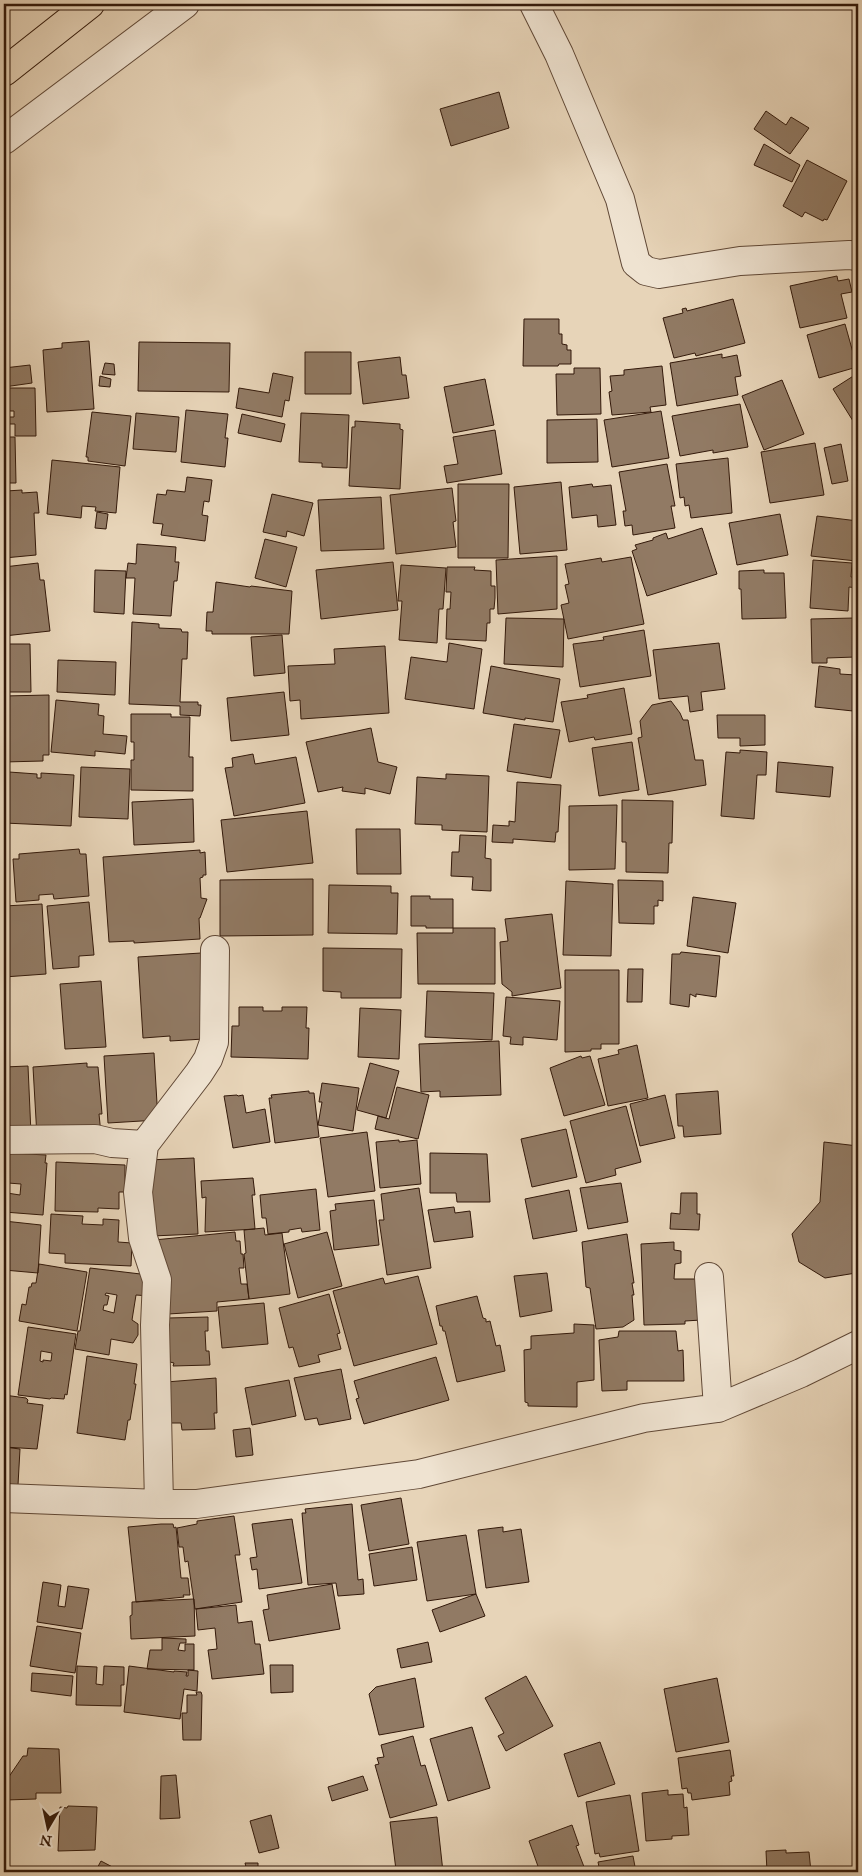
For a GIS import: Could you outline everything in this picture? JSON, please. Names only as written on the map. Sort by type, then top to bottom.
[{"type":"main road","points":[[4,72],[90,4]]},
{"type":"street","points":[[4,140],[185,4]]},
{"type":"street","points":[[534,4],[559,54],[620,199],[636,263],[646,271],[659,274],[740,261],[858,256]]},
{"type":"street","points":[[159,1504],[155,1325],[157,1280],[143,1238],[138,1192],[144,1145],[208,1059],[214,1042],[215,950]]},
{"type":"street","points":[[4,1140],[95,1139],[112,1143],[144,1145]]},
{"type":"street","points":[[709,1277],[718,1408]]},
{"type":"street","points":[[4,1498],[196,1504],[419,1474],[644,1418],[718,1408],[801,1373],[858,1345]]},
{"type":"building","points":[[499,92],[509,128],[451,146],[440,109]]},
{"type":"building","points":[[766,111],[786,125],[791,117],[809,128],[790,154],[754,129]]},
{"type":"building","points":[[764,144],[800,165],[792,182],[754,165]]},
{"type":"building","points":[[807,160],[847,181],[827,220],[824,219],[823,221],[805,212],[802,217],[783,206]]},
{"type":"building","points":[[837,276],[838,281],[849,279],[852,292],[841,294],[847,318],[800,328],[790,286]]},
{"type":"building","points":[[733,299],[745,343],[696,356],[695,353],[674,358],[663,318],[683,313],[682,309],[686,308],[687,311]]},
{"type":"building","points":[[524,319],[559,319],[559,334],[562,334],[562,344],[567,345],[567,350],[571,350],[571,364],[523,366]]},
{"type":"building","points":[[845,324],[857,367],[819,378],[807,335]]},
{"type":"building","points":[[89,341],[94,409],[47,412],[43,350],[62,348],[62,343]]},
{"type":"building","points":[[139,342],[230,343],[229,392],[138,391]]},
{"type":"building","points":[[305,352],[351,352],[351,394],[305,394]]},
{"type":"building","points":[[722,354],[722,358],[737,355],[741,376],[735,377],[738,395],[677,406],[670,363]]},
{"type":"building","points":[[400,357],[402,375],[406,375],[409,398],[363,404],[358,362]]},
{"type":"building","points":[[105,363],[114,364],[115,375],[102,374]]},
{"type":"building","points":[[30,365],[32,383],[4,387],[4,368]]},
{"type":"building","points":[[662,366],[666,405],[650,407],[651,412],[612,415],[609,392],[612,391],[610,376],[624,375],[624,370]]},
{"type":"building","points":[[574,368],[600,368],[601,414],[557,415],[556,374],[574,374]]},
{"type":"building","points":[[273,373],[293,377],[289,401],[285,400],[282,417],[236,408],[239,388],[269,393]]},
{"type":"building","points":[[858,373],[858,429],[833,389]]},
{"type":"building","points":[[100,376],[111,379],[110,387],[99,386]]},
{"type":"building","points":[[485,379],[494,425],[453,433],[444,387]]},
{"type":"building","points":[[782,380],[804,434],[764,450],[742,396]]},
{"type":"building","points":[[4,388],[35,388],[36,436],[15,436],[15,424],[6,424],[6,417],[14,417],[14,411],[4,411]]},
{"type":"building","points":[[740,404],[748,447],[713,453],[713,450],[680,456],[672,416]]},
{"type":"building","points":[[186,410],[228,414],[225,438],[228,438],[225,467],[181,462]]},
{"type":"building","points":[[661,411],[669,458],[612,467],[604,420]]},
{"type":"building","points":[[92,412],[131,416],[125,466],[88,461],[88,457],[86,457]]},
{"type":"building","points":[[136,413],[179,417],[176,452],[133,449]]},
{"type":"building","points":[[301,413],[349,415],[347,468],[322,467],[322,463],[299,462]]},
{"type":"building","points":[[242,414],[285,424],[281,442],[238,433]]},
{"type":"building","points":[[597,419],[598,462],[547,463],[547,420]]},
{"type":"building","points":[[355,421],[400,424],[400,429],[403,430],[400,489],[349,486],[352,427],[355,427]]},
{"type":"building","points":[[495,430],[502,474],[447,483],[444,466],[458,464],[453,437]]},
{"type":"building","points":[[4,437],[15,437],[16,483],[4,483]]},
{"type":"building","points":[[815,443],[824,495],[770,503],[761,452]]},
{"type":"building","points":[[841,444],[848,481],[832,484],[824,448]]},
{"type":"building","points":[[728,458],[732,513],[691,518],[689,505],[685,506],[684,497],[680,498],[676,464]]},
{"type":"building","points":[[52,460],[120,467],[116,513],[95,511],[96,507],[82,506],[81,518],[47,514]]},
{"type":"building","points":[[667,464],[675,506],[671,506],[675,528],[633,535],[632,525],[625,526],[623,511],[626,511],[619,472]]},
{"type":"building","points":[[187,477],[212,480],[209,502],[204,501],[202,515],[208,516],[205,541],[161,535],[163,524],[153,523],[157,494],[166,495],[167,490],[185,492]]},
{"type":"building","points":[[561,482],[567,550],[520,554],[514,487]]},
{"type":"building","points":[[458,484],[509,484],[508,558],[458,558]]},
{"type":"building","points":[[592,484],[593,487],[611,485],[616,525],[598,527],[597,515],[572,518],[569,487]]},
{"type":"building","points":[[452,488],[456,521],[453,522],[456,547],[396,554],[390,495]]},
{"type":"building","points":[[22,490],[22,493],[37,492],[39,513],[34,513],[36,555],[4,558],[4,494],[6,494],[6,491]]},
{"type":"building","points":[[272,494],[313,503],[304,536],[287,531],[286,537],[263,532]]},
{"type":"building","points":[[381,497],[384,549],[321,551],[318,500]]},
{"type":"building","points":[[97,512],[108,514],[106,529],[95,528]]},
{"type":"building","points":[[780,514],[788,555],[737,565],[729,523]]},
{"type":"building","points":[[817,516],[858,521],[856,561],[811,556]]},
{"type":"building","points":[[702,528],[717,574],[647,596],[632,551],[637,549],[635,545],[653,540],[653,538],[666,533],[668,539]]},
{"type":"building","points":[[265,539],[297,547],[286,587],[255,578]]},
{"type":"building","points":[[137,544],[176,547],[175,562],[179,562],[177,581],[174,581],[171,616],[133,614],[135,578],[126,578],[128,563],[136,564]]},
{"type":"building","points":[[557,556],[557,609],[498,614],[496,560]]},
{"type":"building","points":[[631,557],[644,624],[568,639],[561,605],[569,603],[565,585],[569,584],[565,564],[601,558],[602,562]]},
{"type":"building","points":[[813,560],[852,563],[851,577],[858,577],[858,588],[849,587],[848,611],[810,608]]},
{"type":"building","points":[[393,562],[398,610],[321,619],[316,570]]},
{"type":"building","points":[[38,563],[40,580],[44,580],[50,631],[4,636],[4,567]]},
{"type":"building","points":[[401,565],[446,568],[443,609],[439,609],[437,643],[399,640],[402,601],[398,601]]},
{"type":"building","points":[[447,567],[475,567],[474,570],[491,571],[491,586],[495,586],[495,598],[494,609],[490,609],[490,623],[487,623],[486,641],[446,639],[447,609],[450,609],[451,592],[446,592]]},
{"type":"building","points":[[95,570],[126,571],[124,614],[94,612]]},
{"type":"building","points":[[764,570],[764,573],[784,573],[786,618],[742,619],[739,571]]},
{"type":"building","points":[[216,582],[292,591],[289,634],[212,634],[212,631],[206,631],[207,612],[213,612]]},
{"type":"building","points":[[506,618],[564,619],[563,667],[504,664]]},
{"type":"building","points":[[854,618],[855,657],[827,658],[827,663],[812,663],[811,619]]},
{"type":"building","points":[[132,622],[159,624],[159,628],[181,629],[182,632],[188,632],[187,659],[182,659],[180,702],[198,702],[198,705],[201,705],[200,716],[180,715],[180,706],[129,704]]},
{"type":"building","points":[[644,630],[651,676],[580,687],[573,644],[604,640],[603,637]]},
{"type":"building","points":[[282,635],[285,673],[254,676],[251,637]]},
{"type":"building","points":[[449,643],[482,649],[474,709],[405,699],[411,657],[447,662]]},
{"type":"building","points":[[719,643],[725,689],[701,692],[703,710],[690,712],[688,696],[659,699],[653,650]]},
{"type":"building","points":[[4,644],[30,644],[31,692],[4,692]]},
{"type":"building","points":[[385,646],[389,713],[301,719],[300,700],[290,701],[288,666],[335,664],[334,649]]},
{"type":"building","points":[[58,660],[116,662],[115,695],[57,692]]},
{"type":"building","points":[[491,666],[560,679],[553,722],[525,718],[525,720],[483,713]]},
{"type":"building","points":[[819,666],[840,669],[840,674],[856,675],[853,711],[815,707]]},
{"type":"building","points":[[624,688],[632,734],[595,740],[594,737],[569,742],[561,702],[588,698],[587,695]]},
{"type":"building","points":[[284,692],[289,735],[231,741],[227,698]]},
{"type":"building","points":[[49,695],[49,755],[43,755],[43,761],[4,762],[4,696]]},
{"type":"building","points":[[56,700],[99,704],[98,715],[104,716],[103,734],[127,736],[125,754],[95,751],[95,756],[51,752]]},
{"type":"building","points":[[671,701],[683,720],[688,720],[695,760],[703,760],[706,785],[648,795],[638,738],[642,737],[640,721],[652,705]]},
{"type":"building","points":[[131,714],[171,714],[171,717],[190,717],[189,757],[193,757],[193,791],[131,790],[131,760],[134,760],[134,742],[131,742]]},
{"type":"building","points":[[717,715],[765,715],[765,745],[740,746],[740,738],[718,738]]},
{"type":"building","points":[[514,724],[560,730],[551,778],[507,771]]},
{"type":"building","points":[[371,728],[378,762],[397,767],[390,794],[365,788],[365,794],[342,791],[343,787],[318,792],[306,742]]},
{"type":"building","points":[[632,742],[639,790],[599,796],[592,748]]},
{"type":"building","points":[[740,750],[767,752],[766,775],[757,775],[754,819],[721,816],[726,752],[740,753]]},
{"type":"building","points":[[253,754],[255,764],[296,757],[305,803],[234,816],[225,768],[233,767],[232,758]]},
{"type":"building","points":[[778,762],[833,767],[830,797],[776,792]]},
{"type":"building","points":[[81,767],[130,769],[128,819],[79,817]]},
{"type":"building","points":[[9,772],[37,774],[37,778],[41,778],[41,773],[74,775],[71,826],[4,823],[4,794],[8,794]]},
{"type":"building","points":[[446,774],[489,776],[487,832],[442,830],[442,825],[415,824],[417,777],[446,779]]},
{"type":"building","points":[[517,782],[561,785],[558,832],[556,832],[555,842],[513,839],[513,843],[492,842],[493,825],[509,826],[509,821],[515,822]]},
{"type":"building","points":[[193,799],[194,842],[134,845],[132,802]]},
{"type":"building","points":[[622,800],[673,801],[672,843],[669,843],[668,873],[626,872],[626,842],[622,842]]},
{"type":"building","points":[[617,805],[615,869],[569,870],[569,806]]},
{"type":"building","points":[[307,811],[313,863],[227,872],[221,820]]},
{"type":"building","points":[[356,829],[400,829],[401,874],[357,874]]},
{"type":"building","points":[[460,835],[486,836],[485,858],[491,859],[491,891],[472,890],[473,877],[451,876],[452,852],[459,852]]},
{"type":"building","points":[[79,849],[80,854],[86,854],[89,896],[54,899],[53,894],[39,895],[39,900],[16,902],[13,859],[19,859],[19,854]]},
{"type":"building","points":[[200,850],[200,853],[205,852],[206,875],[200,878],[201,898],[207,899],[199,918],[200,939],[134,943],[134,941],[109,942],[103,857]]},
{"type":"building","points":[[4,857],[8,900],[4,900]]},
{"type":"building","points":[[313,879],[313,935],[220,936],[220,880]]},
{"type":"building","points":[[618,880],[663,881],[663,901],[658,900],[658,906],[654,906],[654,924],[619,923]]},
{"type":"building","points":[[566,881],[613,884],[611,956],[563,955]]},
{"type":"building","points":[[329,885],[391,886],[391,893],[398,893],[397,934],[328,933]]},
{"type":"building","points":[[411,896],[430,896],[430,899],[453,899],[453,928],[411,926]]},
{"type":"building","points":[[693,897],[736,903],[728,953],[687,946]]},
{"type":"building","points":[[89,902],[94,955],[79,956],[79,967],[53,969],[47,906]]},
{"type":"building","points":[[42,904],[46,974],[4,977],[4,906]]},
{"type":"building","points":[[552,914],[561,988],[512,996],[512,992],[502,984],[500,942],[508,941],[505,919]]},
{"type":"building","points":[[453,928],[495,928],[495,984],[418,984],[417,933],[453,933]]},
{"type":"building","points":[[323,948],[402,949],[401,998],[341,998],[341,992],[323,991]]},
{"type":"building","points":[[681,952],[720,956],[716,997],[696,994],[696,997],[690,994],[689,1007],[670,1004],[672,954],[680,954]]},
{"type":"building","points":[[201,953],[207,1034],[204,1039],[170,1041],[170,1036],[143,1038],[138,957]]},
{"type":"building","points":[[628,969],[643,969],[642,1002],[627,1002]]},
{"type":"building","points":[[565,970],[619,970],[619,1044],[601,1044],[601,1049],[591,1049],[591,1051],[565,1052]]},
{"type":"building","points":[[101,981],[106,1047],[65,1049],[60,984]]},
{"type":"building","points":[[427,991],[494,993],[492,1040],[425,1037]]},
{"type":"building","points":[[506,997],[560,1001],[557,1040],[523,1037],[523,1045],[510,1044],[511,1037],[503,1036]]},
{"type":"building","points":[[239,1007],[263,1007],[263,1011],[282,1011],[282,1007],[307,1007],[306,1028],[309,1028],[308,1059],[231,1057],[232,1026],[239,1026]]},
{"type":"building","points":[[360,1008],[401,1010],[399,1059],[358,1057]]},
{"type":"building","points":[[499,1041],[501,1095],[440,1097],[440,1091],[421,1092],[419,1044]]},
{"type":"building","points":[[637,1045],[648,1098],[608,1106],[598,1059],[619,1054],[618,1050]]},
{"type":"building","points":[[154,1053],[158,1120],[108,1123],[104,1056]]},
{"type":"building","points":[[581,1056],[582,1058],[590,1056],[605,1105],[564,1116],[550,1068]]},
{"type":"building","points":[[87,1063],[87,1067],[98,1067],[102,1114],[99,1114],[101,1134],[37,1137],[33,1067]]},
{"type":"building","points":[[370,1063],[399,1071],[386,1118],[357,1110]]},
{"type":"building","points":[[28,1066],[31,1134],[4,1136],[4,1098],[9,1098],[8,1091],[4,1091],[4,1067]]},
{"type":"building","points":[[322,1083],[359,1088],[353,1131],[318,1125],[322,1102],[319,1102]]},
{"type":"building","points":[[397,1087],[429,1095],[418,1139],[375,1129],[378,1116],[389,1119]]},
{"type":"building","points":[[309,1091],[309,1093],[314,1093],[319,1137],[275,1143],[269,1098],[272,1098],[271,1095]]},
{"type":"building","points":[[718,1091],[721,1134],[684,1137],[683,1126],[678,1126],[676,1094]]},
{"type":"building","points":[[243,1095],[246,1113],[265,1109],[270,1142],[233,1148],[224,1096]]},
{"type":"building","points":[[665,1095],[675,1138],[640,1146],[630,1104]]},
{"type":"building","points":[[626,1106],[641,1162],[615,1169],[616,1175],[586,1183],[570,1121]]},
{"type":"building","points":[[566,1129],[577,1177],[532,1187],[521,1139]]},
{"type":"building","points":[[367,1132],[375,1191],[328,1197],[320,1138]]},
{"type":"building","points":[[399,1140],[399,1142],[417,1140],[421,1184],[380,1188],[376,1142]]},
{"type":"building","points":[[824,1142],[858,1146],[858,1269],[856,1273],[825,1278],[799,1262],[792,1234],[820,1202]]},
{"type":"building","points":[[8,1153],[46,1155],[43,1215],[4,1212],[4,1161],[8,1161]],"holes":[[[8,1183],[21,1184],[20,1195],[7,1193]]]},
{"type":"building","points":[[430,1153],[487,1154],[490,1202],[457,1202],[456,1193],[430,1193]]},
{"type":"building","points":[[194,1158],[198,1234],[152,1236],[148,1160]]},
{"type":"building","points":[[56,1162],[125,1165],[125,1192],[119,1192],[119,1209],[98,1208],[98,1212],[55,1211]]},
{"type":"building","points":[[253,1178],[255,1195],[252,1195],[255,1229],[205,1232],[206,1197],[202,1198],[201,1181]]},
{"type":"building","points":[[621,1183],[628,1222],[588,1229],[580,1188]]},
{"type":"building","points":[[419,1188],[431,1268],[387,1275],[379,1220],[384,1220],[381,1194]]},
{"type":"building","points":[[316,1189],[320,1230],[302,1232],[301,1228],[289,1230],[289,1232],[268,1234],[266,1218],[262,1218],[260,1195]]},
{"type":"building","points":[[569,1190],[577,1231],[533,1239],[525,1199]]},
{"type":"building","points":[[681,1193],[697,1193],[697,1214],[700,1214],[699,1230],[670,1229],[671,1213],[680,1214]]},
{"type":"building","points":[[374,1200],[379,1245],[334,1250],[330,1211],[336,1210],[335,1204]]},
{"type":"building","points":[[454,1207],[455,1213],[470,1211],[473,1237],[434,1242],[428,1210]]},
{"type":"building","points":[[51,1214],[83,1216],[82,1224],[103,1225],[103,1219],[119,1220],[118,1242],[132,1243],[131,1266],[65,1263],[65,1254],[49,1253]]},
{"type":"building","points":[[4,1221],[41,1225],[38,1273],[4,1270]]},
{"type":"building","points":[[264,1228],[265,1235],[282,1233],[290,1294],[249,1299],[244,1254],[246,1253],[244,1230]]},
{"type":"building","points":[[235,1232],[236,1241],[240,1241],[241,1254],[243,1254],[244,1268],[239,1268],[241,1284],[247,1284],[249,1299],[217,1302],[217,1311],[168,1314],[154,1240]]},
{"type":"building","points":[[327,1232],[342,1286],[298,1298],[284,1244]]},
{"type":"building","points":[[627,1234],[634,1283],[632,1283],[634,1295],[632,1295],[634,1320],[623,1327],[596,1329],[590,1288],[586,1287],[582,1242]]},
{"type":"building","points":[[674,1242],[674,1250],[681,1251],[681,1263],[675,1264],[674,1279],[699,1279],[701,1320],[685,1321],[685,1324],[644,1325],[641,1244]]},
{"type":"building","points":[[39,1264],[87,1272],[77,1331],[19,1321],[22,1304],[26,1305],[29,1287],[31,1287],[32,1283],[36,1283]]},
{"type":"building","points":[[90,1268],[149,1275],[150,1296],[136,1295],[132,1320],[138,1324],[138,1335],[133,1343],[111,1339],[109,1355],[75,1349],[78,1331],[80,1331]],"holes":[[[106,1293],[117,1295],[114,1313],[103,1310],[104,1305],[107,1305],[109,1296],[105,1295]]]},
{"type":"building","points":[[547,1273],[552,1311],[520,1317],[514,1276]]},
{"type":"building","points":[[418,1276],[437,1344],[354,1366],[333,1291],[383,1278],[385,1284]]},
{"type":"building","points":[[329,1294],[340,1333],[337,1334],[341,1349],[318,1355],[320,1362],[299,1367],[293,1347],[289,1348],[279,1308]]},
{"type":"building","points":[[477,1296],[483,1318],[486,1319],[486,1322],[490,1321],[496,1346],[500,1345],[505,1371],[457,1382],[445,1331],[440,1326],[436,1306]]},
{"type":"building","points":[[264,1303],[268,1344],[222,1348],[218,1307]]},
{"type":"building","points":[[208,1317],[208,1331],[205,1331],[206,1351],[209,1351],[210,1365],[173,1366],[174,1363],[170,1362],[168,1318]]},
{"type":"building","points":[[574,1324],[594,1325],[594,1380],[577,1382],[577,1407],[528,1406],[528,1403],[525,1402],[524,1350],[531,1349],[531,1336],[574,1333]]},
{"type":"building","points":[[28,1327],[76,1334],[67,1395],[65,1394],[64,1399],[18,1395]],"holes":[[[41,1351],[52,1353],[51,1361],[40,1361]]]},
{"type":"building","points":[[619,1331],[676,1331],[678,1351],[683,1350],[684,1381],[627,1381],[627,1390],[602,1391],[599,1340],[618,1337]]},
{"type":"building","points":[[87,1356],[137,1364],[134,1384],[136,1384],[125,1440],[77,1433]]},
{"type":"building","points":[[436,1357],[449,1400],[364,1424],[356,1399],[359,1398],[354,1381]]},
{"type":"building","points":[[341,1369],[351,1419],[319,1425],[317,1418],[305,1420],[294,1378]]},
{"type":"building","points":[[216,1378],[217,1413],[214,1413],[215,1429],[182,1430],[181,1423],[168,1423],[166,1382]]},
{"type":"building","points":[[289,1380],[296,1416],[252,1425],[245,1388]]},
{"type":"building","points":[[4,1395],[26,1398],[28,1400],[27,1403],[43,1405],[37,1449],[4,1447]]},
{"type":"building","points":[[250,1428],[253,1455],[236,1457],[233,1430]]},
{"type":"building","points":[[4,1447],[20,1449],[18,1485],[4,1484]]},
{"type":"building","points":[[401,1498],[409,1544],[369,1551],[361,1505]]},
{"type":"building","points":[[352,1504],[358,1580],[363,1579],[364,1594],[338,1596],[336,1583],[308,1585],[302,1513],[306,1513],[305,1509]]},
{"type":"building","points":[[234,1516],[240,1555],[235,1555],[242,1602],[195,1609],[188,1561],[185,1562],[183,1547],[179,1547],[177,1528],[197,1524],[197,1521]]},
{"type":"building","points":[[292,1519],[302,1583],[259,1589],[257,1569],[252,1570],[250,1558],[257,1557],[252,1524]]},
{"type":"building","points":[[173,1524],[174,1528],[176,1527],[181,1578],[188,1578],[190,1595],[136,1602],[128,1527]]},
{"type":"building","points":[[503,1527],[503,1532],[521,1529],[529,1582],[486,1588],[478,1530]]},
{"type":"building","points":[[466,1535],[476,1594],[427,1601],[417,1542]]},
{"type":"building","points":[[412,1547],[417,1580],[374,1586],[369,1554]]},
{"type":"building","points":[[43,1582],[61,1585],[58,1606],[65,1607],[68,1586],[89,1589],[82,1629],[37,1622]]},
{"type":"building","points":[[332,1584],[340,1629],[269,1641],[263,1610],[269,1609],[267,1595]]},
{"type":"building","points":[[476,1594],[485,1616],[440,1632],[432,1610]]},
{"type":"building","points":[[194,1599],[195,1636],[131,1639],[130,1616],[132,1615],[132,1602]]},
{"type":"building","points":[[236,1605],[238,1623],[252,1621],[255,1644],[260,1644],[264,1674],[212,1679],[208,1650],[217,1649],[215,1628],[198,1630],[196,1609]]},
{"type":"building","points":[[37,1626],[81,1633],[75,1673],[30,1666]]},
{"type":"building","points":[[162,1638],[186,1639],[186,1643],[180,1643],[178,1650],[185,1651],[185,1644],[194,1644],[194,1670],[147,1669],[150,1650],[162,1650]]},
{"type":"building","points":[[428,1642],[432,1662],[401,1668],[397,1649]]},
{"type":"building","points":[[270,1665],[293,1665],[293,1692],[271,1693]]},
{"type":"building","points":[[77,1666],[97,1667],[96,1684],[103,1685],[104,1666],[124,1667],[124,1685],[121,1685],[121,1706],[76,1705]]},
{"type":"building","points":[[129,1666],[187,1672],[186,1676],[188,1676],[188,1670],[198,1671],[197,1691],[184,1689],[180,1719],[124,1712]]},
{"type":"building","points":[[32,1673],[73,1676],[71,1696],[31,1691]]},
{"type":"building","points":[[526,1676],[553,1726],[506,1751],[498,1736],[504,1733],[485,1698]]},
{"type":"building","points":[[415,1678],[424,1727],[379,1735],[369,1694],[376,1687]]},
{"type":"building","points":[[717,1678],[729,1742],[676,1752],[664,1689]]},
{"type":"building","points":[[196,1692],[201,1692],[202,1695],[201,1740],[183,1740],[182,1713],[187,1713],[187,1695],[197,1695]]},
{"type":"building","points":[[472,1727],[490,1788],[448,1801],[430,1739]]},
{"type":"building","points":[[413,1736],[421,1766],[425,1765],[437,1805],[390,1818],[375,1765],[379,1764],[377,1758],[384,1757],[381,1745]]},
{"type":"building","points":[[600,1742],[615,1784],[578,1797],[564,1754]]},
{"type":"building","points":[[28,1748],[59,1749],[61,1793],[36,1793],[36,1799],[6,1800],[6,1781],[23,1756],[27,1756]]},
{"type":"building","points":[[730,1750],[734,1776],[731,1776],[732,1781],[729,1782],[730,1795],[692,1800],[691,1793],[688,1793],[687,1788],[682,1789],[678,1758]]},
{"type":"building","points":[[176,1775],[180,1818],[160,1819],[161,1776]]},
{"type":"building","points":[[363,1776],[368,1790],[332,1801],[328,1787]]},
{"type":"building","points":[[668,1790],[668,1795],[683,1794],[684,1808],[687,1807],[689,1835],[672,1836],[672,1839],[646,1841],[642,1793]]},
{"type":"building","points":[[630,1795],[639,1851],[600,1857],[599,1853],[595,1854],[586,1802]]},
{"type":"building","points":[[68,1806],[97,1807],[95,1850],[58,1851],[60,1807],[67,1808]]},
{"type":"building","points":[[271,1815],[279,1848],[259,1853],[250,1821]]},
{"type":"building","points":[[437,1817],[443,1872],[404,1872],[403,1869],[396,1870],[390,1822]]},
{"type":"building","points":[[572,1825],[579,1845],[576,1846],[586,1872],[540,1872],[529,1841]]},
{"type":"building","points":[[786,1850],[786,1853],[809,1852],[811,1872],[767,1872],[766,1851]]},
{"type":"building","points":[[633,1856],[636,1872],[600,1872],[598,1862]]},
{"type":"building","points":[[101,1861],[122,1872],[95,1872]]},
{"type":"building","points":[[245,1863],[258,1863],[258,1872],[236,1872],[236,1868],[246,1867]]}]
